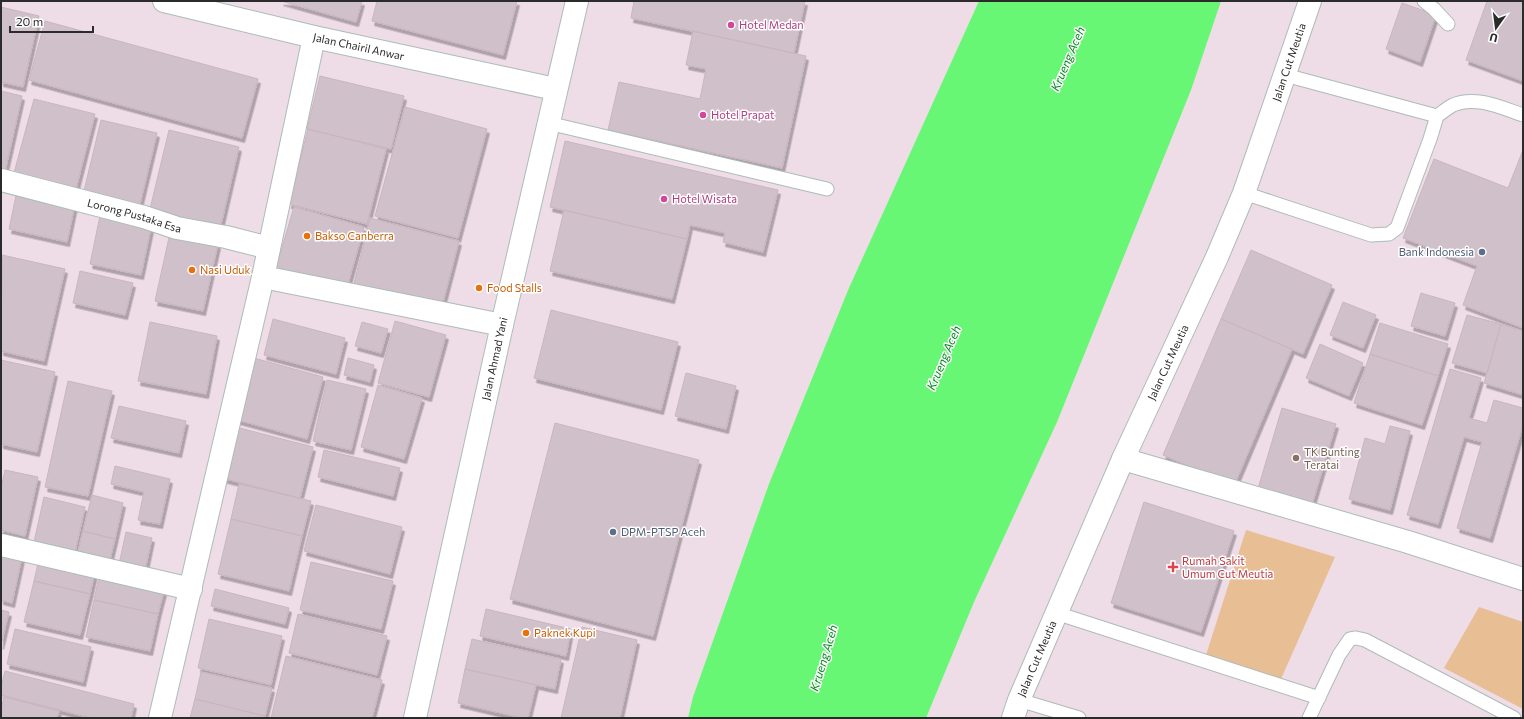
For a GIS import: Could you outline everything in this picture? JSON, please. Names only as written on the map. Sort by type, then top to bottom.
[{"type":"street","name":"Jalan Chairil Anwar","points":[[164,1],[314,37],[555,89]]},
{"type":"street","name":"Jalan Ahmad Yani","points":[[415,718],[555,89],[577,1]]},
{"type":"street","name":"Jalan Cut Meutia","points":[[1016,709],[1123,459],[1217,258],[1244,193],[1310,1]]},
{"type":"street","points":[[160,718],[263,277],[314,37]]},
{"type":"street","name":"Lorong Pustaka Esa","points":[[1,180],[144,217],[177,228],[226,237],[269,248]]},
{"type":"street","points":[[263,277],[502,325]]},
{"type":"street","points":[[1123,459],[1408,542],[1523,579]]},
{"type":"street","points":[[1,545],[191,589]]},
{"type":"lane","points":[[1424,1],[1448,24]]},
{"type":"lane","points":[[1285,75],[1437,116]]},
{"type":"lane","points":[[1244,193],[1371,235],[1389,234],[1397,228],[1437,116],[1452,105],[1467,102],[1489,104],[1523,115]]},
{"type":"lane","points":[[548,123],[827,190]]},
{"type":"lane","points":[[1056,613],[1319,698]]},
{"type":"lane","points":[[1309,718],[1345,645],[1350,639],[1356,638],[1365,640],[1514,718]]},
{"type":"lane","points":[[1016,709],[1079,718]]},
{"type":"shaded area","points":[[1246,530],[1335,557],[1281,679],[1206,655]]},
{"type":"shaded area","points":[[1479,607],[1523,622],[1523,709],[1444,668]]},
{"type":"water","name":"Krueng Aceh","points":[[979,1],[1221,1],[1191,90],[1057,422],[974,602],[926,718],[688,718],[693,697],[769,484],[849,288]]},
{"type":"building","points":[[281,1],[362,1],[356,22]]},
{"type":"building","points":[[377,1],[517,1],[503,55],[372,21]]},
{"type":"building","name":"Hotel Medan","points":[[634,1],[805,1],[794,53],[631,18]]},
{"type":"building","points":[[1487,1],[1523,1],[1523,81],[1466,60]]},
{"type":"building","points":[[1402,3],[1436,15],[1420,62],[1386,49]]},
{"type":"building","points":[[1,7],[39,16],[23,87],[1,82]]},
{"type":"building","points":[[45,21],[258,79],[242,138],[29,80]]},
{"type":"building","name":"Hotel Prapat","points":[[693,31],[806,56],[782,168],[608,130],[619,82],[700,99],[706,69],[686,65]]},
{"type":"building","points":[[320,76],[404,96],[391,149],[307,129]]},
{"type":"building","points":[[1,91],[22,96],[4,176],[1,175]]},
{"type":"building","points":[[34,99],[95,114],[76,189],[14,173]]},
{"type":"building","points":[[405,107],[487,129],[458,238],[375,216]]},
{"type":"building","points":[[101,120],[157,133],[139,208],[83,195]]},
{"type":"building","points":[[308,129],[386,149],[367,224],[289,204]]},
{"type":"building","points":[[169,130],[239,147],[220,229],[149,213]]},
{"type":"building","name":"Hotel Wisata","points":[[565,141],[778,190],[763,252],[723,242],[725,233],[690,225],[687,239],[550,207]]},
{"type":"building","name":"Bank Indonesia","points":[[1523,150],[1523,328],[1463,305],[1477,266],[1403,238],[1434,159],[1508,188]]},
{"type":"building","points":[[17,191],[75,204],[67,242],[9,229]]},
{"type":"building","points":[[294,207],[364,227],[346,291],[275,271]]},
{"type":"building","points":[[564,210],[687,239],[672,299],[550,271]]},
{"type":"building","points":[[101,211],[152,223],[141,275],[90,264]]},
{"type":"building","points":[[370,218],[459,241],[441,310],[353,288]]},
{"type":"building","points":[[170,233],[218,244],[203,311],[155,301]]},
{"type":"building","points":[[1251,250],[1332,285],[1303,354],[1221,319]]},
{"type":"building","points":[[2,255],[65,269],[44,361],[1,351]]},
{"type":"building","points":[[80,271],[133,283],[125,315],[73,303]]},
{"type":"building","points":[[1421,293],[1455,303],[1445,336],[1411,326]]},
{"type":"building","points":[[1343,302],[1376,315],[1363,348],[1330,335]]},
{"type":"building","points":[[551,310],[678,342],[661,410],[534,378]]},
{"type":"building","points":[[1467,315],[1501,324],[1487,373],[1452,363]]},
{"type":"building","points":[[273,319],[345,338],[336,374],[264,355]]},
{"type":"building","points":[[1221,319],[1292,349],[1234,486],[1163,455]]},
{"type":"building","points":[[395,321],[446,335],[429,397],[378,383]]},
{"type":"building","points":[[150,322],[217,336],[206,394],[138,381]]},
{"type":"building","points":[[362,322],[388,329],[381,353],[355,346]]},
{"type":"building","points":[[1380,323],[1448,344],[1438,376],[1370,354]]},
{"type":"building","points":[[1501,324],[1523,331],[1523,395],[1484,383]]},
{"type":"building","points":[[1320,344],[1363,363],[1349,396],[1306,378]]},
{"type":"building","points":[[1370,354],[1438,376],[1422,425],[1354,403]]},
{"type":"building","points":[[254,358],[323,377],[307,439],[238,420]]},
{"type":"building","points":[[348,358],[374,365],[370,382],[344,375]]},
{"type":"building","points":[[1,360],[55,372],[37,452],[1,444]]},
{"type":"building","points":[[1450,369],[1481,378],[1469,418],[1487,423],[1494,400],[1523,408],[1523,425],[1490,538],[1457,528],[1482,442],[1464,437],[1438,524],[1407,515]]},
{"type":"building","points":[[686,373],[736,386],[726,429],[675,416]]},
{"type":"building","points":[[327,380],[366,389],[351,450],[313,441]]},
{"type":"building","points":[[68,381],[112,391],[88,496],[45,487]]},
{"type":"building","points":[[378,385],[422,398],[404,459],[361,447]]},
{"type":"building","points":[[119,406],[186,421],[179,453],[111,438]]},
{"type":"building","name":"TK Bunting Teratai","points":[[1282,408],[1336,424],[1311,508],[1257,492]]},
{"type":"building","points":[[555,423],[699,460],[653,636],[510,599]]},
{"type":"building","points":[[232,426],[313,447],[300,498],[218,477]]},
{"type":"building","points":[[1390,426],[1410,431],[1390,510],[1349,499],[1365,438],[1385,444]]},
{"type":"building","points":[[324,450],[400,468],[393,496],[318,477]]},
{"type":"building","points":[[115,466],[170,479],[160,524],[138,520],[144,492],[111,484]]},
{"type":"building","points":[[5,470],[38,477],[25,536],[1,530],[1,488]]},
{"type":"building","points":[[239,484],[311,501],[302,536],[231,519]]},
{"type":"building","points":[[92,495],[123,503],[115,539],[83,531]]},
{"type":"building","points":[[44,497],[85,507],[75,552],[34,542]]},
{"type":"building","name":"Rumah Sakit Umum Cut Meutia","points":[[1144,502],[1234,531],[1201,632],[1111,603]]},
{"type":"building","points":[[316,505],[402,527],[390,574],[304,551]]},
{"type":"building","points":[[231,519],[302,536],[289,591],[218,574]]},
{"type":"building","points":[[83,531],[115,539],[108,568],[76,560]]},
{"type":"building","points":[[126,532],[152,538],[144,575],[118,569]]},
{"type":"building","points":[[1,553],[22,557],[12,603],[1,600]]},
{"type":"building","points":[[39,559],[95,572],[90,594],[34,581]]},
{"type":"building","points":[[311,562],[393,581],[381,629],[300,610]]},
{"type":"building","points":[[99,577],[164,591],[158,614],[94,600]]},
{"type":"building","points":[[34,581],[90,594],[80,635],[24,622]]},
{"type":"building","points":[[215,589],[289,608],[285,624],[211,606]]},
{"type":"building","points":[[94,600],[158,614],[150,651],[86,637]]},
{"type":"building","name":"Paknek Kupi","points":[[486,609],[571,629],[566,656],[480,636]]},
{"type":"building","points":[[1,610],[9,612],[1,645]]},
{"type":"building","points":[[298,614],[387,636],[377,675],[289,653]]},
{"type":"building","points":[[209,619],[282,636],[271,685],[198,668]]},
{"type":"building","points":[[582,627],[637,640],[620,718],[561,718]]},
{"type":"building","points":[[15,629],[91,647],[83,682],[7,664]]},
{"type":"building","points":[[472,639],[561,659],[555,689],[465,669]]},
{"type":"building","points":[[286,656],[382,680],[372,718],[271,718]]},
{"type":"building","points":[[465,669],[536,685],[528,718],[522,718],[458,703]]},
{"type":"building","points":[[5,671],[134,704],[131,718],[91,718],[1,695],[1,687]]},
{"type":"building","points":[[201,672],[272,688],[265,716],[195,699]]},
{"type":"building","points":[[4,697],[59,711],[57,718],[1,718]]},
{"type":"building","points":[[195,699],[265,716],[265,718],[190,718]]},
{"type":"place","name":"Hotel Medan","points":[[731,25]]},
{"type":"place","name":"Hotel Prapat","points":[[703,115]]},
{"type":"place","name":"Hotel Wisata","points":[[664,199]]},
{"type":"place","name":"Bakso Canberra","points":[[307,236]]},
{"type":"place","name":"Bank Indonesia","points":[[1482,252]]},
{"type":"place","name":"Nasi Uduk","points":[[192,270]]},
{"type":"place","name":"Food Stalls","points":[[479,288]]},
{"type":"place","name":"TK Bunting Teratai","points":[[1296,458]]},
{"type":"place","name":"DPM-PTSP Aceh","points":[[613,532]]},
{"type":"place","name":"Rumah Sakit Umum Cut Meutia","points":[[1173,567]]},
{"type":"place","name":"Paknek Kupi","points":[[526,633]]}]
